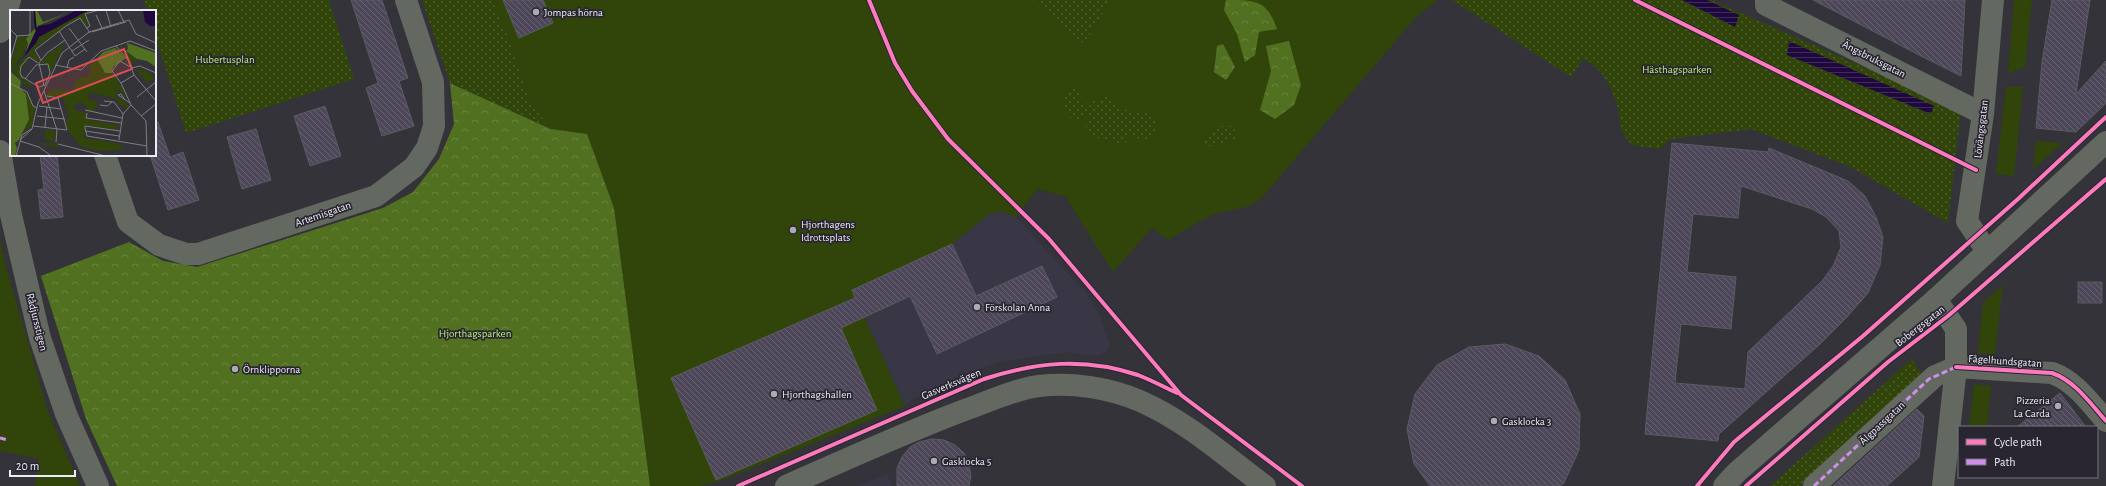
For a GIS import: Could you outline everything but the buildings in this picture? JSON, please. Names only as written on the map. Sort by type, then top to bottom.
[{"type":"street","name":"Artemisgatan","points":[[105,156],[128,222],[159,245],[186,254],[198,254],[376,196],[414,167],[427,148],[434,126],[433,82],[406,0]]},
{"type":"street","name":"Lövängsgatan","points":[[1987,251],[1968,221],[1983,114],[1993,0]]},
{"type":"street","name":"Ängsbruksgatan","points":[[1766,2],[1983,114]]},
{"type":"street","name":"Bobergsgatan","points":[[1724,486],[1738,472],[1936,299],[2106,142]]},
{"type":"street","name":"Rådjursstigen","points":[[0,151],[11,215],[40,338],[66,414],[98,486]]},
{"type":"street","points":[[1936,299],[1956,329],[1956,367],[1942,486]]},
{"type":"street","name":"Fågelhundsgatan","points":[[1956,367],[2052,373],[2071,382],[2106,421]]},
{"type":"street","name":"Älgpassgatan","points":[[1814,486],[1929,380],[1956,367]]},
{"type":"street","points":[[786,486],[938,420],[1007,394],[1039,386],[1069,386],[1107,390],[1140,401],[1167,415],[1194,432],[1265,486]]},
{"type":"shaded area","points":[[1682,0],[1707,0],[1739,15],[1735,27]]},
{"type":"shaded area","points":[[1789,41],[1934,106],[1931,114],[1787,55]]},
{"type":"shaded area","name":"Förskolan Anna","points":[[1000,211],[1016,217],[1086,293],[1100,316],[1109,342],[1109,348],[1106,352],[1097,356],[1067,352],[1003,361],[979,369],[913,399],[905,406],[852,290],[952,244],[989,214]]},
{"type":"shaded area","points":[[887,474],[892,486],[857,486]]},
{"type":"green space","name":"Hubertusplan","points":[[144,0],[329,0],[354,79],[186,133],[156,38],[156,10],[147,10]]},
{"type":"green space","points":[[422,0],[492,0],[511,44],[530,102],[551,129],[450,83]]},
{"type":"green space","name":"Hjorthagens Idrottsplats","points":[[492,0],[1032,0],[1084,44],[1111,0],[1438,0],[1416,17],[1260,200],[1246,207],[1211,215],[1168,240],[1152,228],[1113,272],[1065,196],[1037,189],[1016,217],[1000,211],[989,214],[952,244],[852,290],[905,406],[720,481],[701,486],[650,486],[614,208],[587,134],[551,129],[530,102],[511,44]]},
{"type":"green space","points":[[1032,0],[1111,0],[1084,44]]},
{"type":"green space","points":[[1226,0],[1245,0],[1259,4],[1269,12],[1277,29],[1259,32],[1255,55],[1245,62],[1237,34],[1224,10]]},
{"type":"green space","name":"Hästhagsparken","points":[[1452,0],[1711,0],[1961,110],[1948,223],[1851,167],[1751,129],[1671,139],[1659,149],[1632,145],[1621,129],[1619,111],[1610,86],[1595,66],[1583,59],[1571,77]]},
{"type":"green space","points":[[2014,0],[2032,0],[2025,67],[2008,73]]},
{"type":"green space","points":[[1289,41],[1301,85],[1294,105],[1275,119],[1260,110],[1271,71],[1266,46]]},
{"type":"green space","points":[[1223,44],[1235,67],[1226,80],[1214,72],[1217,46]]},
{"type":"green space","name":"Hjorthagsparken","points":[[450,83],[551,129],[587,134],[614,208],[650,486],[117,486],[86,419],[41,276],[129,242],[163,261],[197,267],[383,208],[413,192],[439,159],[454,124]]},
{"type":"green space","points":[[1076,87],[1084,92],[1081,99],[1090,106],[1093,102],[1107,95],[1119,106],[1130,112],[1153,115],[1158,128],[1154,136],[1148,141],[1130,136],[1125,144],[1102,140],[1087,133],[1086,126],[1089,119],[1084,116],[1079,120],[1073,121],[1064,108],[1066,93]]},
{"type":"green space","points":[[2006,87],[2023,87],[2014,176],[1996,174]]},
{"type":"green space","points":[[1222,126],[1234,126],[1236,139],[1206,147],[1203,142],[1208,132]]},
{"type":"green space","points":[[2036,141],[2062,143],[2033,169]]},
{"type":"green space","points":[[0,238],[6,267],[47,409],[80,486],[35,486],[39,459],[0,451]]},
{"type":"green space","points":[[2003,285],[1995,355],[1978,353],[1983,303]]},
{"type":"green space","points":[[1912,359],[1922,375],[1800,486],[1770,486]]},
{"type":"green space","points":[[1974,384],[1991,386],[1987,426],[1969,426]]},
{"type":"marked path","points":[[1814,486],[1929,379],[1956,367]]},
{"type":"marked path","points":[[0,438],[8,440]]},
{"type":"cycle path","points":[[869,0],[895,63],[912,91],[948,139],[1049,239],[1181,395],[1302,486]]},
{"type":"cycle path","points":[[1635,0],[1976,170]]},
{"type":"cycle path","points":[[1697,486],[1734,442],[1863,336],[2018,199],[2106,117]]},
{"type":"cycle path","points":[[1746,486],[1888,362],[1948,316],[2106,179]]},
{"type":"cycle path","name":"Gasverksvägen","points":[[738,486],[984,379],[1004,373],[1061,364],[1099,366],[1118,369],[1138,375],[1177,393]]},
{"type":"cycle path","points":[[1956,367],[2052,373],[2068,381],[2075,387],[2106,421]]},
{"type":"place","name":"Jompas hörna","points":[[536,12]]},
{"type":"place","name":"Hjorthagens Idrottsplats","points":[[793,230]]},
{"type":"place","name":"Förskolan Anna","points":[[977,307]]},
{"type":"place","name":"Örnklipporna","points":[[235,369]]},
{"type":"place","name":"Hjorthagshallen","points":[[774,394]]},
{"type":"place","name":"Pizzeria La Carda","points":[[2058,406]]},
{"type":"place","name":"Gasklocka 3","points":[[1494,421]]},
{"type":"place","name":"Gasklocka 5","points":[[934,461]]}]
